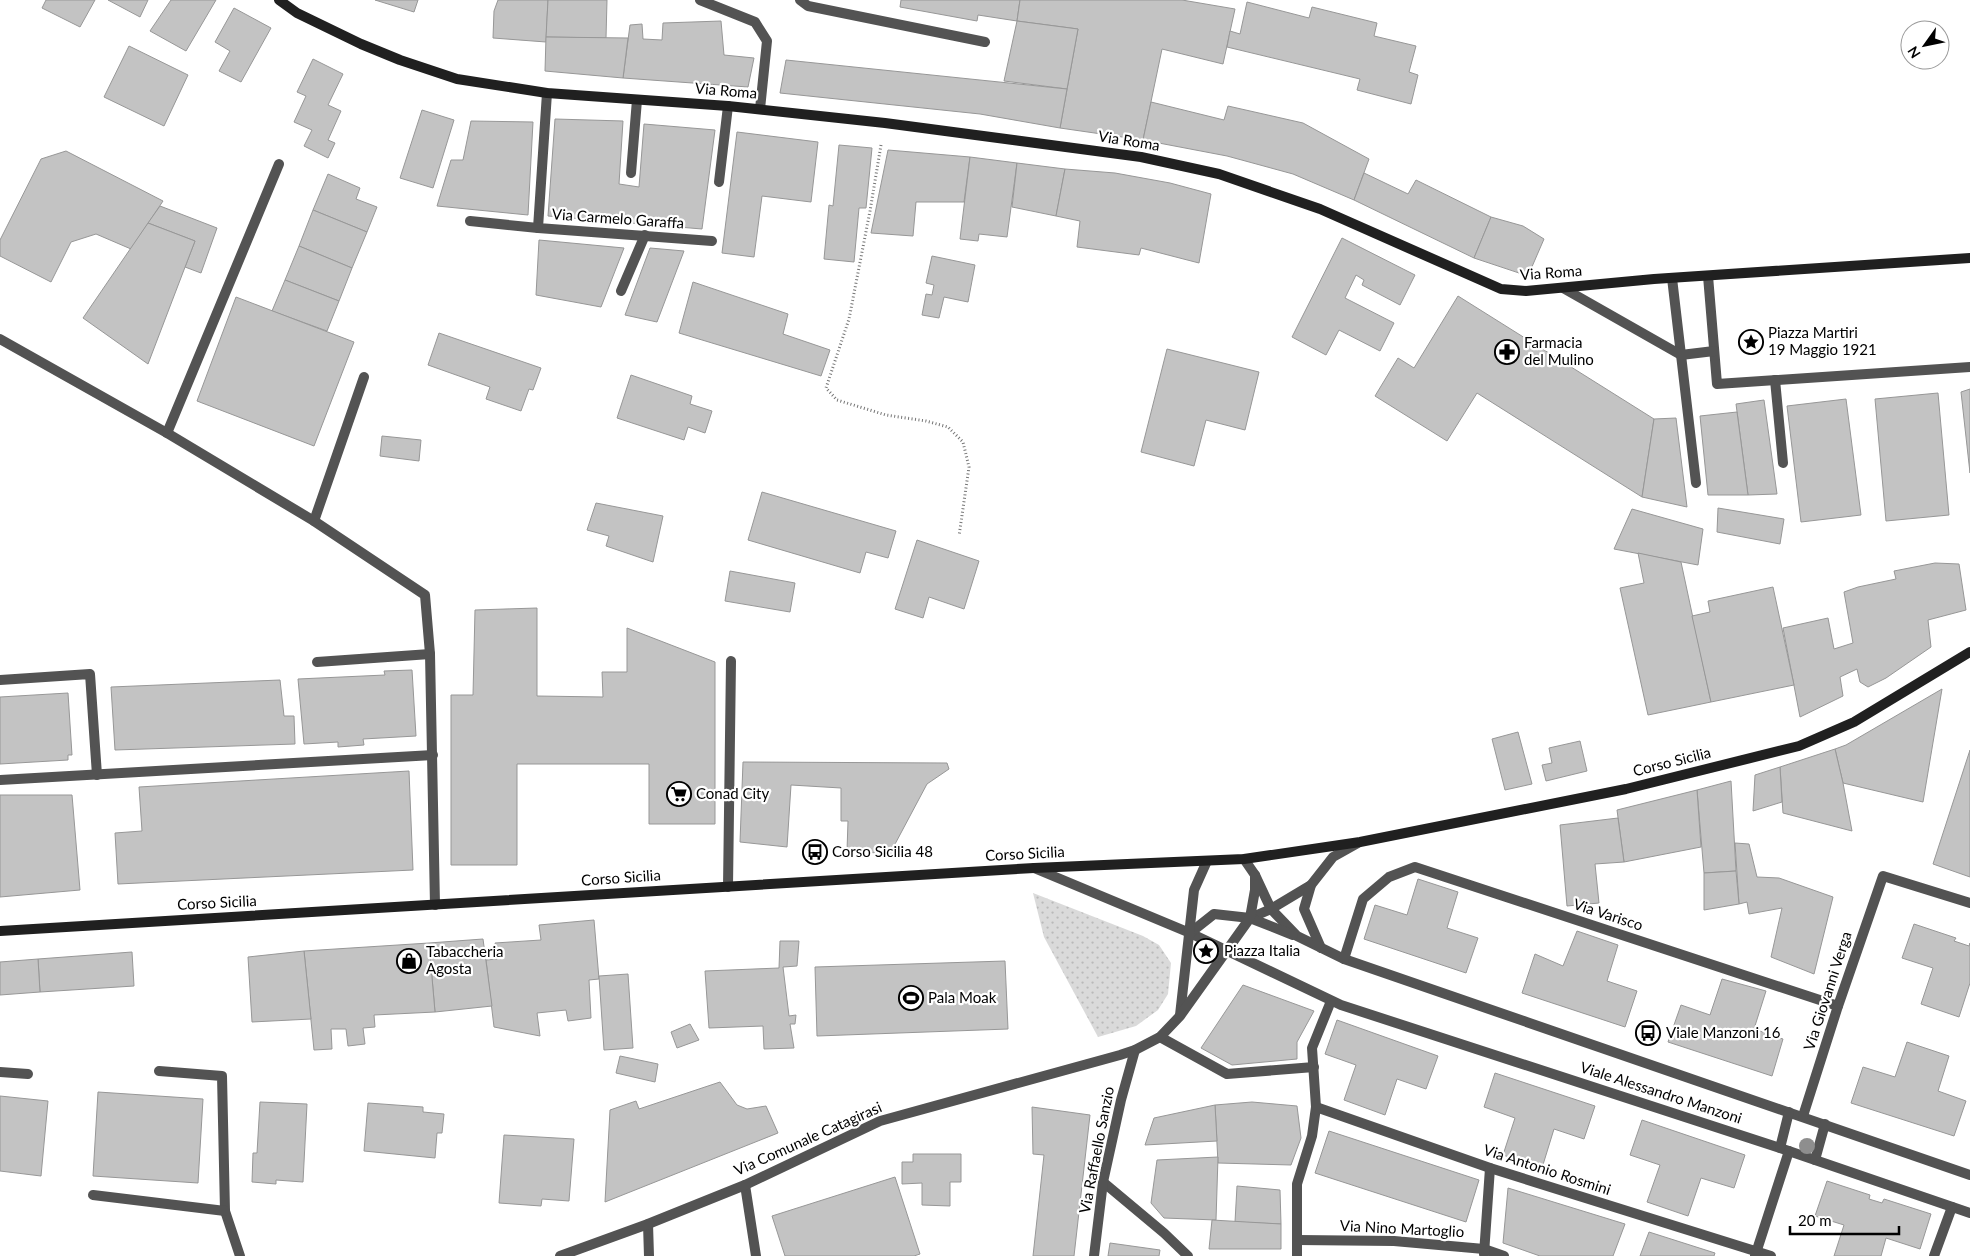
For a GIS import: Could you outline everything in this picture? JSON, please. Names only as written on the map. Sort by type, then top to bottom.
[{"type":"street","name":"Via Roma","points":[[279,0],[297,13],[400,60],[457,79],[547,93],[728,106],[885,122],[1141,157],[1219,174],[1320,209],[1501,289],[1526,292],[1672,278],[1970,258]]},
{"type":"street","points":[[700,0],[755,22],[767,41],[760,109]]},
{"type":"street","points":[[800,0],[808,6],[985,42]]},
{"type":"street","name":"Via Carmelo Garaffa","points":[[547,93],[538,228],[712,241]]},
{"type":"street","points":[[631,173],[637,100]]},
{"type":"street","points":[[719,182],[728,106]]},
{"type":"street","points":[[167,433],[279,164]]},
{"type":"street","points":[[470,221],[538,228]]},
{"type":"street","points":[[621,291],[645,235]]},
{"type":"street","points":[[1708,276],[1717,384],[1970,367]]},
{"type":"street","points":[[1672,278],[1696,483]]},
{"type":"street","points":[[1563,288],[1681,356],[1714,351]]},
{"type":"street","points":[[0,339],[167,433],[314,521],[425,595],[430,654],[435,905]]},
{"type":"street","points":[[314,521],[364,377]]},
{"type":"street","points":[[1775,380],[1783,463]]},
{"type":"street","name":"Corso Sicilia","points":[[0,931],[1034,868],[1244,859],[1360,842],[1626,789],[1799,746],[1854,722],[1970,652]]},
{"type":"street","points":[[317,662],[430,654]]},
{"type":"street","points":[[728,887],[731,661]]},
{"type":"street","points":[[0,680],[90,674],[97,775]]},
{"type":"street","points":[[0,780],[433,755]]},
{"type":"street","points":[[1250,918],[1272,910],[1311,885],[1333,857],[1360,842]]},
{"type":"street","points":[[1244,859],[1255,875],[1272,910],[1297,936]]},
{"type":"street","points":[[1180,1016],[1194,890],[1208,861]]},
{"type":"street","name":"Via Varisco","points":[[1344,959],[1363,899],[1389,877],[1415,867],[1838,1006]]},
{"type":"street","name":"Viale Alessandro Manzoni","points":[[1034,868],[1190,933],[1341,1005],[1815,1160],[1970,1214]]},
{"type":"street","points":[[1250,918],[1256,890],[1255,875]]},
{"type":"street","name":"Via Giovanni Verga","points":[[1803,1116],[1838,1006],[1883,876],[1970,903]]},
{"type":"street","points":[[1311,885],[1304,909],[1321,948]]},
{"type":"street","points":[[1190,933],[1214,914],[1250,918],[1297,936],[1344,959],[1970,1175]]},
{"type":"street","name":"Via Comunale Catagirasi","points":[[560,1256],[648,1224],[746,1184],[880,1121],[1135,1050],[1160,1037],[1180,1016],[1250,918]]},
{"type":"street","points":[[1297,1256],[1297,1184],[1312,1136],[1316,1107],[1312,1048],[1331,1001]]},
{"type":"street","points":[[1160,1037],[1227,1074],[1314,1067]]},
{"type":"street","name":"Via Raffaello Sanzio","points":[[1094,1256],[1104,1182],[1121,1100],[1135,1050]]},
{"type":"street","points":[[159,1071],[222,1076],[225,1211],[240,1256]]},
{"type":"street","points":[[0,1072],[28,1074]]},
{"type":"street","name":"Via Antonio Rosmini","points":[[1316,1107],[1490,1168],[1756,1254],[1771,1256]]},
{"type":"street","points":[[1756,1254],[1784,1150],[1789,1112]]},
{"type":"street","points":[[1815,1160],[1824,1124]]},
{"type":"street","points":[[1484,1252],[1490,1168]]},
{"type":"street","points":[[1104,1182],[1188,1256]]},
{"type":"street","points":[[746,1184],[756,1256]]},
{"type":"street","points":[[93,1194],[225,1211]]},
{"type":"street","points":[[1934,1256],[1952,1207]]},
{"type":"street","points":[[648,1224],[648,1256]]},
{"type":"street","name":"Via Nino Martoglio","points":[[1298,1240],[1394,1241],[1504,1256]]},
{"type":"path","points":[[885,122],[849,320],[826,388],[837,400],[886,415],[926,421],[948,427],[963,442],[969,467],[959,536]]},
{"type":"shaded area","points":[[1033,893],[1143,936],[1159,945],[1171,963],[1168,994],[1158,1010],[1136,1026],[1098,1037],[1044,937]]},
{"type":"building","points":[[46,0],[95,0],[80,27],[42,8]]},
{"type":"building","points":[[108,0],[148,0],[140,17]]},
{"type":"building","points":[[171,0],[216,0],[186,51],[150,31]]},
{"type":"building","points":[[375,0],[418,0],[414,12]]},
{"type":"building","points":[[498,0],[548,0],[546,42],[493,38],[494,11]]},
{"type":"building","points":[[548,0],[607,0],[606,38],[546,37]]},
{"type":"building","points":[[901,0],[1020,0],[1017,21],[978,15],[977,21],[900,7]]},
{"type":"building","points":[[1020,0],[1182,0],[1235,9],[1223,64],[1162,49],[1143,140],[1060,128],[1078,29],[1017,21]]},
{"type":"building","points":[[1247,2],[1309,18],[1312,7],[1377,23],[1374,36],[1416,46],[1409,72],[1418,75],[1411,104],[1357,90],[1360,79],[1227,47],[1230,31],[1240,34]]},
{"type":"building","points":[[234,8],[271,28],[241,82],[219,71],[230,51],[215,42]]},
{"type":"building","points":[[721,21],[724,55],[754,58],[748,87],[623,78],[630,25],[642,24],[643,39],[662,40],[663,23]]},
{"type":"building","points":[[1017,21],[1078,29],[1067,89],[1004,81]]},
{"type":"building","points":[[546,37],[628,38],[623,78],[545,71]]},
{"type":"building","points":[[129,46],[188,75],[164,126],[104,97]]},
{"type":"building","points":[[313,59],[343,74],[328,105],[341,111],[328,140],[335,143],[328,158],[304,146],[312,130],[294,122],[306,96],[297,92]]},
{"type":"building","points":[[786,60],[1067,89],[1060,128],[980,114],[780,93]]},
{"type":"building","points":[[1151,102],[1224,120],[1228,106],[1303,123],[1369,159],[1354,200],[1293,174],[1227,156],[1143,140]]},
{"type":"building","points":[[422,110],[454,120],[433,188],[400,178]]},
{"type":"building","points":[[555,119],[623,121],[619,184],[639,187],[644,124],[715,130],[702,229],[548,216]]},
{"type":"building","points":[[471,121],[533,122],[528,215],[437,206],[451,160],[463,160]]},
{"type":"building","points":[[737,132],[818,142],[811,202],[762,196],[754,257],[722,253]]},
{"type":"building","points":[[839,145],[872,148],[866,208],[859,208],[854,262],[824,259],[829,205],[833,206]]},
{"type":"building","points":[[888,150],[970,157],[964,202],[916,202],[913,236],[871,233]]},
{"type":"building","points":[[66,151],[163,201],[131,249],[96,234],[71,242],[51,282],[0,256],[0,240],[41,159]]},
{"type":"building","points":[[970,157],[1017,163],[1007,237],[979,234],[978,241],[960,239]]},
{"type":"building","points":[[1017,163],[1065,169],[1056,216],[1012,207]]},
{"type":"building","points":[[1065,169],[1115,173],[1170,183],[1211,194],[1199,263],[1141,248],[1139,255],[1077,247],[1080,221],[1056,216]]},
{"type":"building","points":[[1364,173],[1408,194],[1416,180],[1491,217],[1474,258],[1354,200]]},
{"type":"building","points":[[328,174],[360,188],[356,199],[377,207],[367,232],[313,210]]},
{"type":"building","points":[[160,206],[217,228],[201,273],[185,267],[195,241],[148,223]]},
{"type":"building","points":[[313,210],[367,232],[352,268],[299,246]]},
{"type":"building","points":[[1491,217],[1523,226],[1544,239],[1528,276],[1474,258]]},
{"type":"building","points":[[148,223],[195,241],[148,364],[83,318]]},
{"type":"building","points":[[1342,238],[1415,275],[1400,305],[1362,285],[1364,280],[1356,275],[1345,298],[1394,323],[1380,351],[1339,330],[1326,355],[1292,337]]},
{"type":"building","points":[[539,240],[624,248],[601,307],[536,295]]},
{"type":"building","points":[[299,246],[352,268],[339,301],[285,280]]},
{"type":"building","points":[[650,248],[684,251],[657,322],[625,315]]},
{"type":"building","points":[[932,256],[975,265],[968,302],[944,297],[939,318],[922,315],[926,294],[932,295],[934,285],[926,283]]},
{"type":"building","points":[[285,280],[339,301],[327,331],[272,311]]},
{"type":"building","points":[[693,282],[788,314],[783,334],[830,350],[821,376],[679,333]]},
{"type":"building","points":[[1458,296],[1654,419],[1642,497],[1477,393],[1447,441],[1375,396],[1398,358],[1414,368]]},
{"type":"building","points":[[236,297],[354,342],[314,446],[197,401]]},
{"type":"building","points":[[439,333],[541,368],[533,390],[529,389],[521,411],[486,399],[490,387],[428,365]]},
{"type":"building","points":[[1167,349],[1259,372],[1245,430],[1206,420],[1194,466],[1141,452]]},
{"type":"building","points":[[631,375],[692,396],[690,404],[712,411],[705,433],[688,427],[684,440],[617,418]]},
{"type":"building","points":[[1970,389],[1970,473],[1961,392]]},
{"type":"building","points":[[1938,393],[1949,515],[1886,521],[1875,399]]},
{"type":"building","points":[[1846,399],[1861,515],[1801,522],[1787,406]]},
{"type":"building","points":[[1764,400],[1777,494],[1748,495],[1736,404]]},
{"type":"building","points":[[1737,412],[1748,495],[1708,495],[1700,416]]},
{"type":"building","points":[[1676,418],[1687,507],[1642,497],[1654,419]]},
{"type":"building","points":[[382,436],[421,440],[419,461],[380,456]]},
{"type":"building","points":[[762,492],[896,531],[888,558],[866,552],[860,573],[748,540]]},
{"type":"building","points":[[596,503],[663,516],[653,562],[606,546],[609,536],[587,530]]},
{"type":"building","points":[[1718,508],[1784,519],[1780,544],[1717,532]]},
{"type":"building","points":[[1632,509],[1703,529],[1698,565],[1614,549]]},
{"type":"building","points":[[917,540],[979,561],[964,609],[929,597],[923,618],[895,609]]},
{"type":"building","points":[[1638,553],[1681,562],[1711,702],[1648,715],[1620,588],[1644,583]]},
{"type":"building","points":[[1935,563],[1959,564],[1966,610],[1928,620],[1931,647],[1886,678],[1868,687],[1860,682],[1857,669],[1840,677],[1843,696],[1800,717],[1783,628],[1828,618],[1834,649],[1853,643],[1844,592],[1896,579],[1894,571]]},
{"type":"building","points":[[730,571],[795,583],[790,612],[725,601]]},
{"type":"building","points":[[1773,587],[1794,685],[1711,702],[1692,616],[1710,612],[1708,601]]},
{"type":"building","points":[[537,608],[537,696],[603,697],[602,672],[627,672],[627,628],[715,662],[715,824],[649,824],[649,764],[517,764],[517,865],[451,865],[451,695],[473,695],[475,610]]},
{"type":"building","points":[[412,670],[416,736],[363,739],[364,745],[338,747],[338,742],[304,744],[298,679],[385,675],[384,671]]},
{"type":"building","points":[[280,680],[284,716],[294,716],[295,744],[115,750],[111,687]]},
{"type":"building","points":[[1942,689],[1923,802],[1843,783],[1835,749],[1846,745]]},
{"type":"building","points":[[68,693],[72,755],[68,755],[68,760],[0,764],[0,697]]},
{"type":"building","points":[[1518,732],[1532,784],[1505,790],[1492,739]]},
{"type":"building","points":[[1580,741],[1587,771],[1546,781],[1542,765],[1552,763],[1549,748]]},
{"type":"building","points":[[1835,749],[1852,831],[1783,813],[1780,767]]},
{"type":"building","points":[[1970,750],[1970,877],[1933,864]]},
{"type":"building","points":[[743,762],[947,763],[949,769],[927,784],[894,846],[894,854],[847,851],[848,821],[841,821],[841,788],[791,785],[787,847],[740,842]]},
{"type":"building","points":[[1780,767],[1782,802],[1753,811],[1755,775]]},
{"type":"building","points":[[409,771],[413,870],[118,884],[115,833],[142,831],[139,787]]},
{"type":"building","points":[[1731,781],[1736,871],[1704,873],[1697,790]]},
{"type":"building","points":[[1697,790],[1701,847],[1624,862],[1617,810]]},
{"type":"building","points":[[0,795],[72,795],[80,890],[0,897]]},
{"type":"building","points":[[1618,818],[1624,862],[1595,864],[1599,903],[1567,906],[1560,825]]},
{"type":"building","points":[[1735,843],[1749,844],[1757,877],[1779,878],[1833,897],[1814,974],[1771,957],[1782,908],[1749,914],[1747,902],[1739,904]]},
{"type":"building","points":[[1736,871],[1739,904],[1704,910],[1704,873]]},
{"type":"building","points":[[1418,879],[1458,892],[1447,928],[1478,938],[1466,973],[1364,939],[1375,905],[1407,915]]},
{"type":"building","points":[[594,920],[599,979],[589,980],[591,1018],[568,1021],[566,1010],[537,1013],[540,1036],[494,1027],[486,960],[497,959],[495,943],[541,940],[539,925]]},
{"type":"building","points":[[1914,924],[1956,938],[1954,941],[1969,946],[1970,943],[1970,983],[1959,1017],[1921,1004],[1933,968],[1902,958]]},
{"type":"building","points":[[1577,931],[1618,945],[1607,981],[1637,991],[1625,1027],[1522,993],[1535,954],[1563,966]]},
{"type":"building","points":[[483,939],[492,1006],[435,1012],[429,943]]},
{"type":"building","points":[[780,941],[799,941],[797,966],[783,967],[789,1016],[796,1015],[795,1024],[790,1024],[794,1048],[764,1049],[763,1026],[709,1028],[705,971],[779,968]]},
{"type":"building","points":[[429,943],[435,1012],[374,1015],[375,1027],[363,1028],[365,1044],[348,1046],[346,1029],[331,1029],[332,1049],[314,1050],[304,951]]},
{"type":"building","points":[[304,951],[311,1019],[252,1022],[248,957]]},
{"type":"building","points":[[132,952],[134,986],[40,992],[38,959]]},
{"type":"building","points":[[38,959],[40,992],[0,995],[0,962]]},
{"type":"building","name":"Pala Moak","points":[[1005,961],[1008,1029],[817,1036],[815,967]]},
{"type":"building","points":[[628,974],[633,1048],[604,1050],[599,976]]},
{"type":"building","points":[[1722,979],[1766,991],[1754,1029],[1783,1039],[1772,1076],[1668,1042],[1681,1005],[1710,1015]]},
{"type":"building","points":[[1243,985],[1314,1011],[1297,1042],[1297,1059],[1232,1065],[1201,1048]]},
{"type":"building","points":[[1337,1020],[1438,1056],[1426,1089],[1397,1079],[1385,1115],[1344,1100],[1356,1065],[1325,1054]]},
{"type":"building","points":[[690,1024],[699,1040],[677,1048],[671,1032]]},
{"type":"building","points":[[1907,1042],[1949,1056],[1938,1091],[1966,1101],[1954,1136],[1851,1103],[1863,1067],[1895,1077]]},
{"type":"building","points":[[620,1056],[658,1064],[655,1082],[616,1073]]},
{"type":"building","points":[[1495,1073],[1595,1106],[1584,1139],[1554,1129],[1542,1168],[1503,1155],[1515,1118],[1484,1107]]},
{"type":"building","points":[[720,1082],[737,1105],[747,1109],[766,1106],[778,1133],[605,1202],[610,1110],[636,1101],[639,1109]]},
{"type":"building","points":[[98,1092],[203,1099],[198,1183],[93,1176]]},
{"type":"building","points":[[0,1096],[48,1101],[41,1176],[0,1171]]},
{"type":"building","points":[[260,1102],[307,1104],[303,1182],[276,1180],[276,1184],[252,1182],[253,1153],[257,1153]]},
{"type":"building","points":[[1252,1102],[1297,1106],[1301,1138],[1291,1165],[1218,1163],[1215,1105]]},
{"type":"building","points":[[368,1103],[423,1107],[423,1112],[444,1114],[442,1133],[437,1133],[435,1158],[364,1151]]},
{"type":"building","points":[[1215,1105],[1217,1141],[1145,1145],[1154,1118]]},
{"type":"building","points":[[1032,1107],[1090,1115],[1074,1256],[1033,1256],[1044,1155],[1033,1154]]},
{"type":"building","points":[[1642,1120],[1745,1155],[1734,1188],[1701,1178],[1688,1216],[1647,1202],[1660,1165],[1630,1155]]},
{"type":"building","points":[[1329,1131],[1479,1180],[1466,1222],[1315,1173]]},
{"type":"building","points":[[504,1135],[574,1139],[569,1201],[542,1199],[541,1206],[499,1203]]},
{"type":"building","points":[[913,1154],[961,1154],[961,1182],[950,1182],[950,1206],[922,1205],[922,1183],[902,1184],[902,1162],[913,1162]]},
{"type":"building","points":[[1218,1157],[1216,1220],[1164,1218],[1151,1203],[1157,1160]]},
{"type":"building","points":[[895,1177],[920,1254],[914,1256],[785,1256],[772,1216]]},
{"type":"building","points":[[1827,1181],[1870,1195],[1869,1199],[1882,1203],[1884,1199],[1931,1214],[1920,1249],[1886,1238],[1881,1256],[1834,1256],[1844,1225],[1815,1216]]},
{"type":"building","points":[[1237,1186],[1280,1190],[1281,1224],[1235,1222]]},
{"type":"building","points":[[1508,1188],[1625,1224],[1613,1256],[1540,1256],[1503,1243]]},
{"type":"building","points":[[1212,1220],[1281,1224],[1281,1249],[1209,1249]]},
{"type":"building","points":[[1649,1232],[1715,1253],[1714,1256],[1640,1256]]},
{"type":"building","points":[[1110,1243],[1160,1250],[1159,1256],[1108,1256]]},
{"type":"place","name":"Piazza Martiri 19 Maggio 1921","points":[[1751,342]]},
{"type":"place","name":"Farmacia del Mulino","points":[[1507,352]]},
{"type":"place","name":"Conad City","points":[[679,794]]},
{"type":"place","name":"Corso Sicilia 48","points":[[815,852]]},
{"type":"place","name":"Piazza Italia","points":[[1206,951]]},
{"type":"place","name":"Tabaccheria Agosta","points":[[409,961]]},
{"type":"place","name":"Pala Moak","points":[[911,998]]},
{"type":"place","name":"Viale Manzoni 16","points":[[1648,1033]]}]
